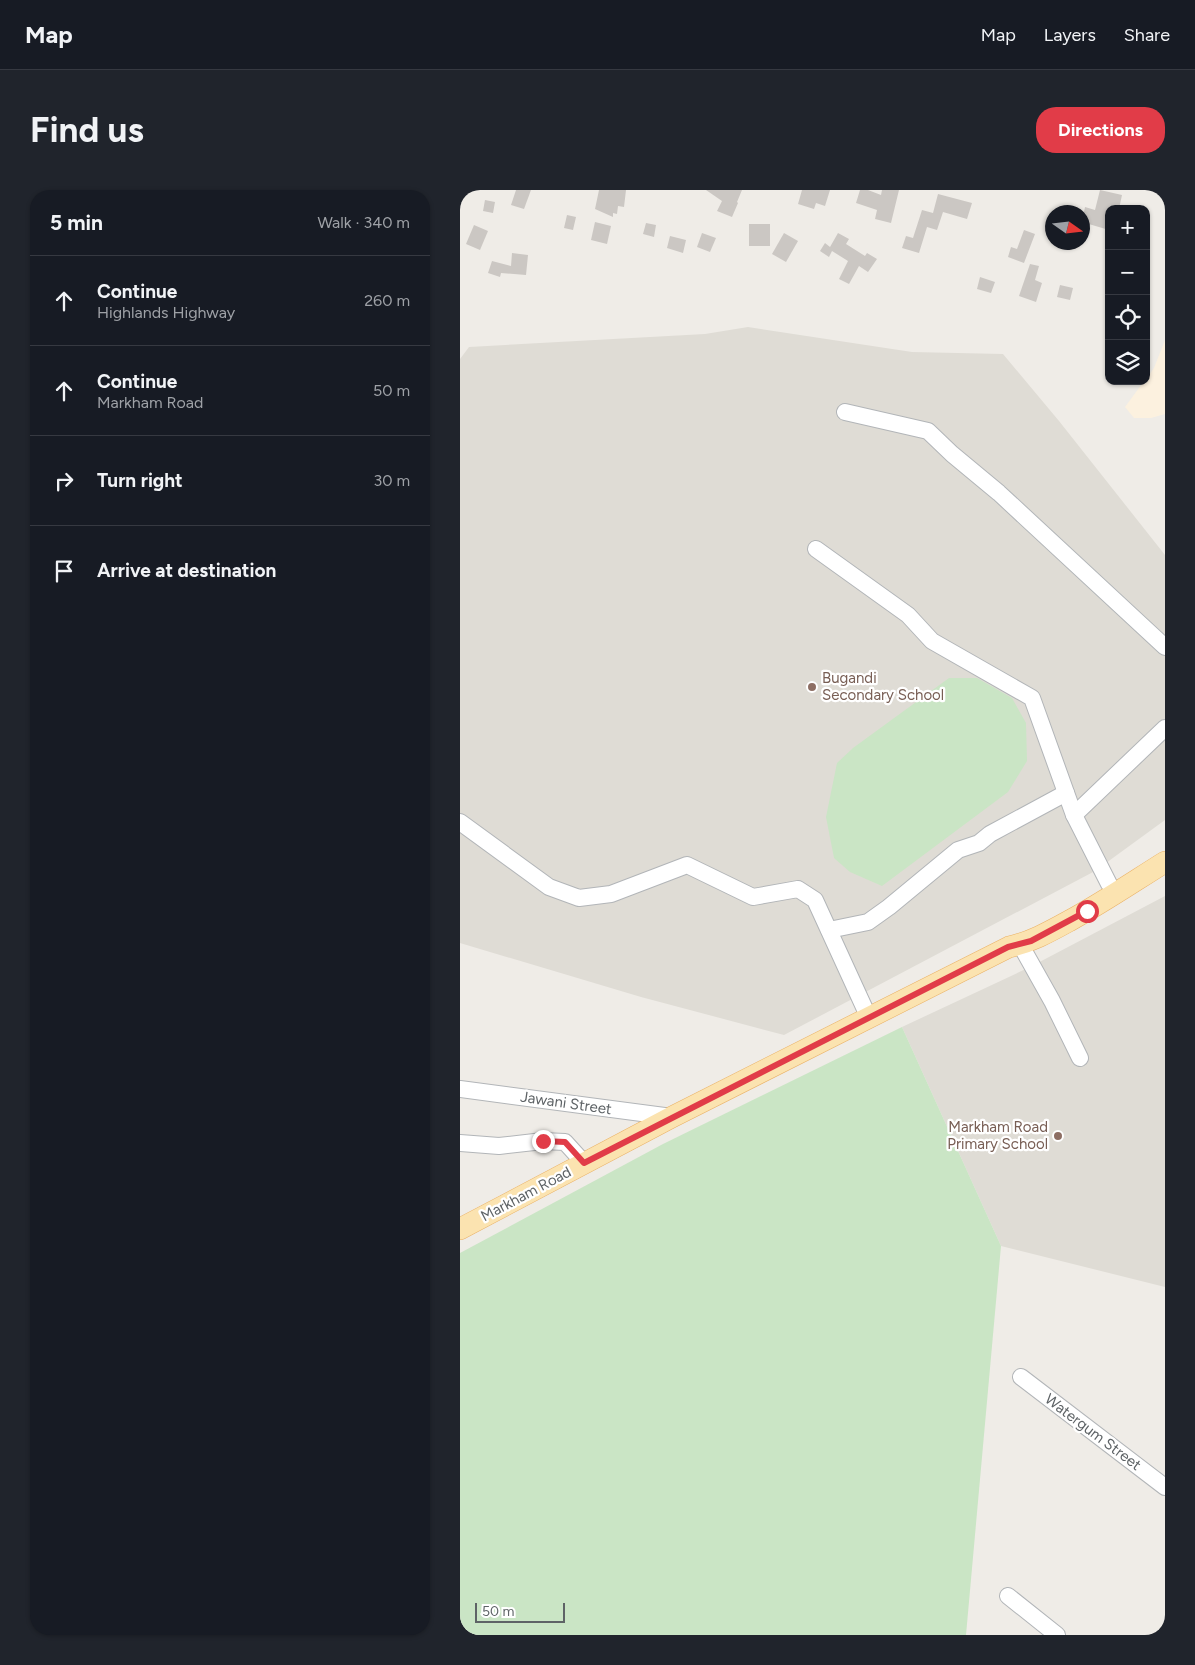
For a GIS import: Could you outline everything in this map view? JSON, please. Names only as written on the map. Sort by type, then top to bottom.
[{"type":"main road","points":[[1165,849],[1109,884],[1035,926],[1014,940],[1014,946],[1043,935],[1087,911],[1165,862]]},
{"type":"main road","name":"Markham Road","points":[[460,1229],[672,1118],[1014,946]]},
{"type":"street","points":[[845,412],[928,431],[952,454],[999,493],[1165,647]]},
{"type":"street","points":[[816,549],[908,615],[932,642],[1032,698],[1074,815],[1109,884]]},
{"type":"street","points":[[1074,815],[1165,728]]},
{"type":"street","points":[[829,930],[868,922],[958,850],[979,843],[990,834],[1066,793]]},
{"type":"street","points":[[460,822],[549,887],[579,898],[610,894],[688,864],[753,898],[798,889],[815,900],[869,1018]]},
{"type":"street","points":[[1014,946],[1052,1001],[1080,1058]]},
{"type":"street","name":"Jawani Street","points":[[460,1089],[672,1118]]},
{"type":"street","points":[[460,1143],[499,1146],[543,1141],[565,1142],[584,1163]]},
{"type":"street","name":"Watergum Street","points":[[1021,1377],[1165,1487]]},
{"type":"street","points":[[1008,1596],[1057,1635]]},
{"type":"shaded area","name":"Bugandi Secondary School","points":[[748,327],[912,352],[1003,354],[1059,421],[1165,555],[1165,820],[1095,871],[784,1035],[641,997],[460,943],[460,359],[469,347],[705,334]]},
{"type":"shaded area","points":[[1165,340],[1165,414],[1151,418],[1134,418],[1125,407],[1141,385],[1150,385],[1150,374]]},
{"type":"shaded area","name":"Markham Road Primary School","points":[[1165,896],[1165,1287],[1001,1246],[902,1027],[1030,967]]},
{"type":"green space","points":[[949,678],[977,678],[1012,698],[1026,723],[1027,761],[1008,792],[882,886],[850,872],[834,858],[826,817],[837,763],[853,748]]},
{"type":"green space","points":[[902,1027],[1001,1246],[966,1635],[460,1635],[460,1253],[663,1144]]},
{"type":"building","points":[[516,190],[531,190],[524,209],[511,205]]},
{"type":"building","points":[[599,190],[626,190],[624,207],[618,206],[617,214],[613,213],[613,217],[595,209]]},
{"type":"building","points":[[706,190],[742,190],[732,217],[717,211],[722,201]]},
{"type":"building","points":[[802,190],[830,190],[825,206],[816,203],[814,209],[798,204]]},
{"type":"building","points":[[860,190],[868,190],[881,195],[882,190],[899,190],[891,223],[875,219],[877,210],[856,203]]},
{"type":"building","points":[[1100,190],[1122,195],[1120,205],[1105,205],[1105,229],[1090,224],[1090,208],[1095,210]]},
{"type":"building","points":[[938,194],[972,203],[967,219],[943,212],[937,230],[927,227],[919,253],[902,248],[906,236],[913,238],[922,210],[933,213]]},
{"type":"building","points":[[485,200],[495,202],[493,213],[483,211]]},
{"type":"building","points":[[567,215],[576,217],[573,230],[564,228]]},
{"type":"building","points":[[595,222],[611,226],[607,244],[591,240]]},
{"type":"building","points":[[646,223],[656,225],[654,237],[643,234]]},
{"type":"building","points":[[749,224],[770,224],[770,246],[749,246]]},
{"type":"building","points":[[474,225],[488,231],[480,250],[466,244]]},
{"type":"building","points":[[1024,230],[1035,234],[1024,263],[1008,257],[1011,247],[1017,249]]},
{"type":"building","points":[[702,233],[716,238],[710,252],[697,247]]},
{"type":"building","points":[[784,233],[798,241],[786,262],[772,254]]},
{"type":"building","points":[[838,233],[849,239],[846,244],[865,256],[867,253],[877,259],[868,272],[859,266],[849,284],[839,279],[848,261],[832,251],[829,257],[820,251],[825,243],[830,247]]},
{"type":"building","points":[[670,236],[686,240],[683,253],[667,248]]},
{"type":"building","points":[[512,253],[528,255],[526,275],[501,273],[500,277],[488,273],[492,261],[511,266]]},
{"type":"building","points":[[1030,264],[1039,266],[1035,280],[1042,283],[1036,302],[1019,296]]},
{"type":"building","points":[[980,277],[995,282],[991,293],[977,289]]},
{"type":"building","points":[[1060,285],[1073,288],[1070,300],[1057,297]]},
{"type":"place","name":"Bugandi Secondary School","points":[[812,687]]},
{"type":"place","name":"Markham Road Primary School","points":[[1058,1136]]},
{"type":"route","points":[[543,1141],[565,1142],[584,1163],[1008,947],[1031,941],[1087,911]]}]
